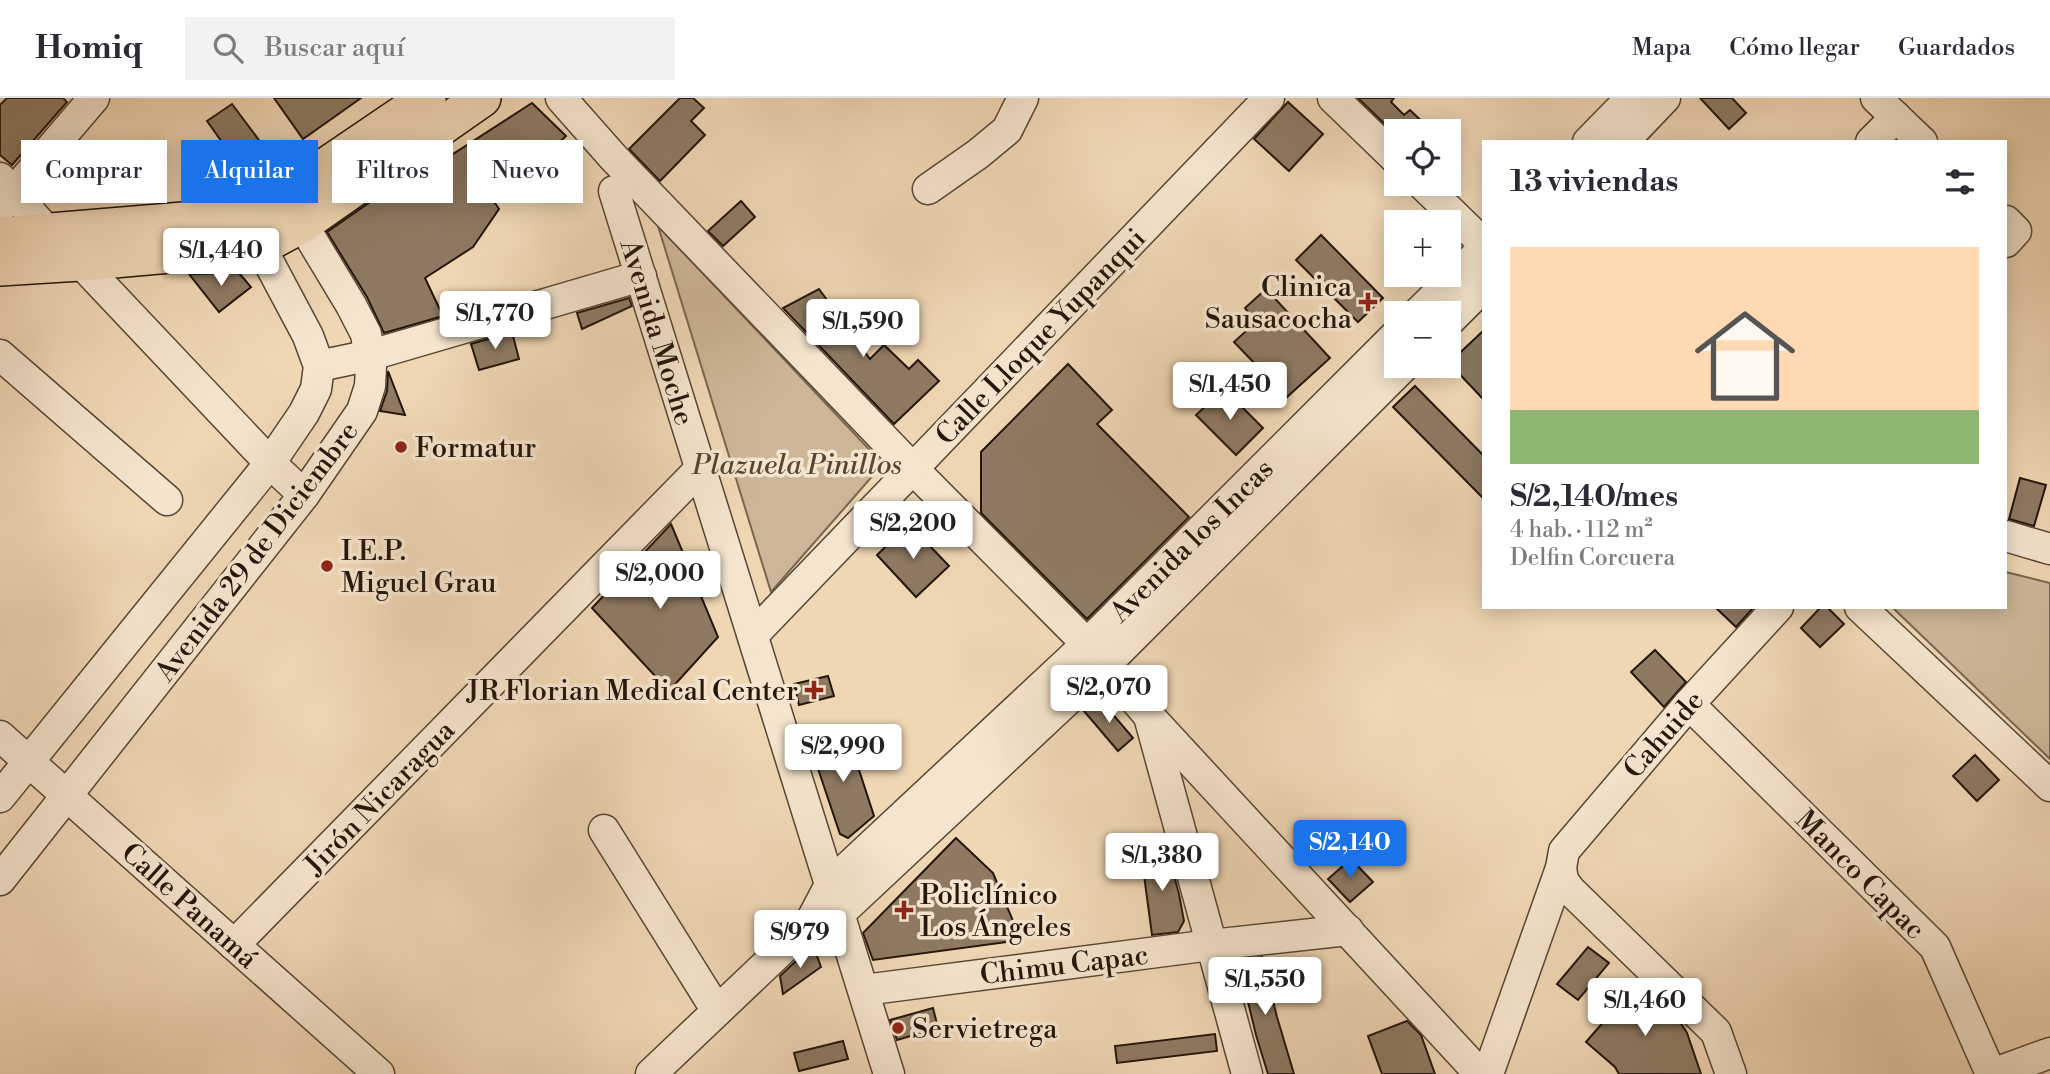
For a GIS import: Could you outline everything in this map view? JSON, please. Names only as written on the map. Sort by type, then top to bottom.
[{"type":"main road","points":[[293,209],[427,98]]},
{"type":"main road","points":[[0,267],[80,262],[253,231],[482,98]]},
{"type":"main road","points":[[0,236],[48,232],[253,231]]},
{"type":"street","points":[[48,232],[4,193],[94,98]]},
{"type":"street","points":[[561,98],[622,167],[913,469],[1096,654],[1149,716],[1480,1074]]},
{"type":"street","points":[[928,189],[1007,130],[1023,98]]},
{"type":"street","name":"Calle Lloque Yupanqui","points":[[753,635],[1269,98]]},
{"type":"street","points":[[1333,98],[1384,147]]},
{"type":"street","points":[[1590,140],[1630,98]]},
{"type":"street","points":[[1625,140],[1665,98]]},
{"type":"street","points":[[1872,140],[1886,107],[1920,140]]},
{"type":"street","name":"Avenida Moche","points":[[614,191],[889,1074]]},
{"type":"street","points":[[1434,196],[1482,244]]},
{"type":"street","name":"Avenida 29 de Diciembre","points":[[0,880],[304,495],[362,411],[370,386],[371,355],[366,334],[293,209]]},
{"type":"street","points":[[253,231],[308,336],[319,366],[371,355],[641,276]]},
{"type":"street","points":[[1430,301],[1482,248]]},
{"type":"street","points":[[80,262],[270,463],[304,495]]},
{"type":"street","points":[[1461,309],[1482,288]]},
{"type":"street","name":"Avenida los Incas","points":[[810,923],[839,914],[1096,654],[1384,348]]},
{"type":"street","points":[[0,355],[167,500]]},
{"type":"street","name":"Avenida 29 de Diciembre","points":[[0,797],[270,463],[304,414],[316,389],[319,366]]},
{"type":"street","name":"Avenida los Incas","points":[[652,1074],[810,923],[831,883],[1096,654],[1391,378]]},
{"type":"street","name":"Jirón Nicaragua","points":[[234,945],[701,468]]},
{"type":"street","points":[[2007,536],[2050,549]]},
{"type":"street","name":"Cahuide","points":[[1488,1074],[1561,868],[1564,851],[1689,704],[1776,609]]},
{"type":"street","points":[[1862,609],[2050,786]]},
{"type":"street","name":"Manco Capac","points":[[1689,704],[1935,947],[1991,1074]]},
{"type":"street","points":[[1149,716],[1247,1074]]},
{"type":"street","name":"Calle Panamá","points":[[0,736],[379,1074]]},
{"type":"street","points":[[604,830],[717,1011]]},
{"type":"street","points":[[1561,868],[1563,880],[1570,890],[1716,1032],[1731,1074]]},
{"type":"street","name":"Chimu Capac","points":[[864,990],[1348,930]]},
{"type":"street","points":[[1991,1074],[2050,1053]]},
{"type":"green space","name":"Plazuela Pinillos","points":[[658,226],[883,464],[771,592]]},
{"type":"green space","points":[[2007,572],[2050,583],[2050,759],[1894,609],[2007,609]]},
{"type":"building","points":[[7,98],[63,98],[67,102],[34,140],[21,140],[21,155],[12,165],[0,155],[0,105]]},
{"type":"building","points":[[274,98],[361,98],[303,139]]},
{"type":"building","points":[[680,98],[693,98],[704,108],[691,121],[705,135],[660,181],[629,149]]},
{"type":"building","points":[[1358,98],[1394,98],[1391,102],[1404,115],[1410,110],[1419,119],[1384,119],[1384,123]]},
{"type":"building","points":[[1700,98],[1732,98],[1746,113],[1729,129]]},
{"type":"building","points":[[1288,102],[1323,134],[1289,171],[1254,139]]},
{"type":"building","points":[[532,103],[566,136],[562,140],[475,140]]},
{"type":"building","points":[[232,104],[259,140],[221,140],[207,121]]},
{"type":"building","points":[[467,145],[467,203],[495,203],[499,209],[473,247],[425,278],[443,316],[384,333],[367,297],[327,232],[369,203],[453,203],[453,154]]},
{"type":"building","points":[[741,201],[755,217],[723,246],[708,231]]},
{"type":"building","points":[[1321,235],[1383,298],[1358,322],[1296,260]]},
{"type":"building","points":[[239,273],[251,287],[219,312],[189,274]]},
{"type":"building","points":[[819,289],[870,359],[884,345],[909,369],[918,360],[939,381],[894,424],[783,308]]},
{"type":"building","points":[[1266,289],[1330,358],[1287,397],[1234,342],[1256,322],[1245,308]]},
{"type":"building","points":[[629,298],[632,306],[582,329],[577,313]]},
{"type":"building","points":[[512,332],[519,359],[479,370],[471,344]]},
{"type":"building","points":[[1482,332],[1482,398],[1461,376],[1461,352]]},
{"type":"building","points":[[1068,364],[1112,410],[1097,424],[1189,517],[1087,619],[981,513],[981,452]]},
{"type":"building","points":[[388,371],[405,415],[380,411],[387,391]]},
{"type":"building","points":[[1415,386],[1482,454],[1482,497],[1393,407]]},
{"type":"building","points":[[1224,389],[1263,428],[1236,455],[1196,415]]},
{"type":"building","points":[[2020,478],[2046,485],[2034,526],[2009,519]]},
{"type":"building","points":[[671,524],[718,637],[669,691],[592,608]]},
{"type":"building","points":[[909,524],[949,566],[916,597],[877,555]]},
{"type":"building","points":[[1717,609],[1752,609],[1736,627]]},
{"type":"building","points":[[1819,609],[1829,609],[1844,624],[1820,647],[1801,628]]},
{"type":"building","points":[[1655,650],[1686,682],[1664,707],[1631,672]]},
{"type":"building","name":"JR Florian Medical Center","points":[[828,676],[834,696],[799,705],[794,684]]},
{"type":"building","points":[[1094,702],[1104,704],[1133,738],[1118,751],[1084,711]]},
{"type":"building","points":[[847,733],[874,816],[848,838],[840,834],[810,745]]},
{"type":"building","points":[[1975,755],[1999,780],[1977,801],[1953,776]]},
{"type":"building","points":[[956,838],[993,873],[1021,940],[873,960],[863,933]]},
{"type":"building","points":[[1167,850],[1184,921],[1178,932],[1152,935],[1141,853]]},
{"type":"building","points":[[1351,859],[1373,882],[1350,902],[1328,879]]},
{"type":"building","points":[[813,945],[821,967],[783,994],[780,976]]},
{"type":"building","points":[[1588,947],[1609,963],[1578,1000],[1557,984]]},
{"type":"building","points":[[1262,957],[1294,1074],[1268,1074],[1256,1035],[1238,960]]},
{"type":"building","points":[[1639,981],[1680,1022],[1687,1033],[1701,1074],[1619,1074],[1615,1067],[1586,1042]]},
{"type":"building","points":[[933,1008],[938,1028],[897,1040],[890,1020]]},
{"type":"building","points":[[1407,1021],[1421,1035],[1435,1074],[1382,1074],[1368,1036]]},
{"type":"building","points":[[1215,1034],[1217,1051],[1117,1063],[1115,1046]]},
{"type":"building","points":[[843,1041],[848,1059],[799,1071],[794,1053]]},
{"type":"place","name":"Clinica Sausacocha","points":[[1368,302]]},
{"type":"place","name":"Formatur","points":[[401,447]]},
{"type":"place","name":"I.E.P. Miguel Grau","points":[[327,566]]},
{"type":"place","name":"JR Florian Medical Center","points":[[814,690]]},
{"type":"place","name":"Policlínico Los Ángeles","points":[[904,910]]},
{"type":"place","name":"Servietrega","points":[[898,1028]]}]
